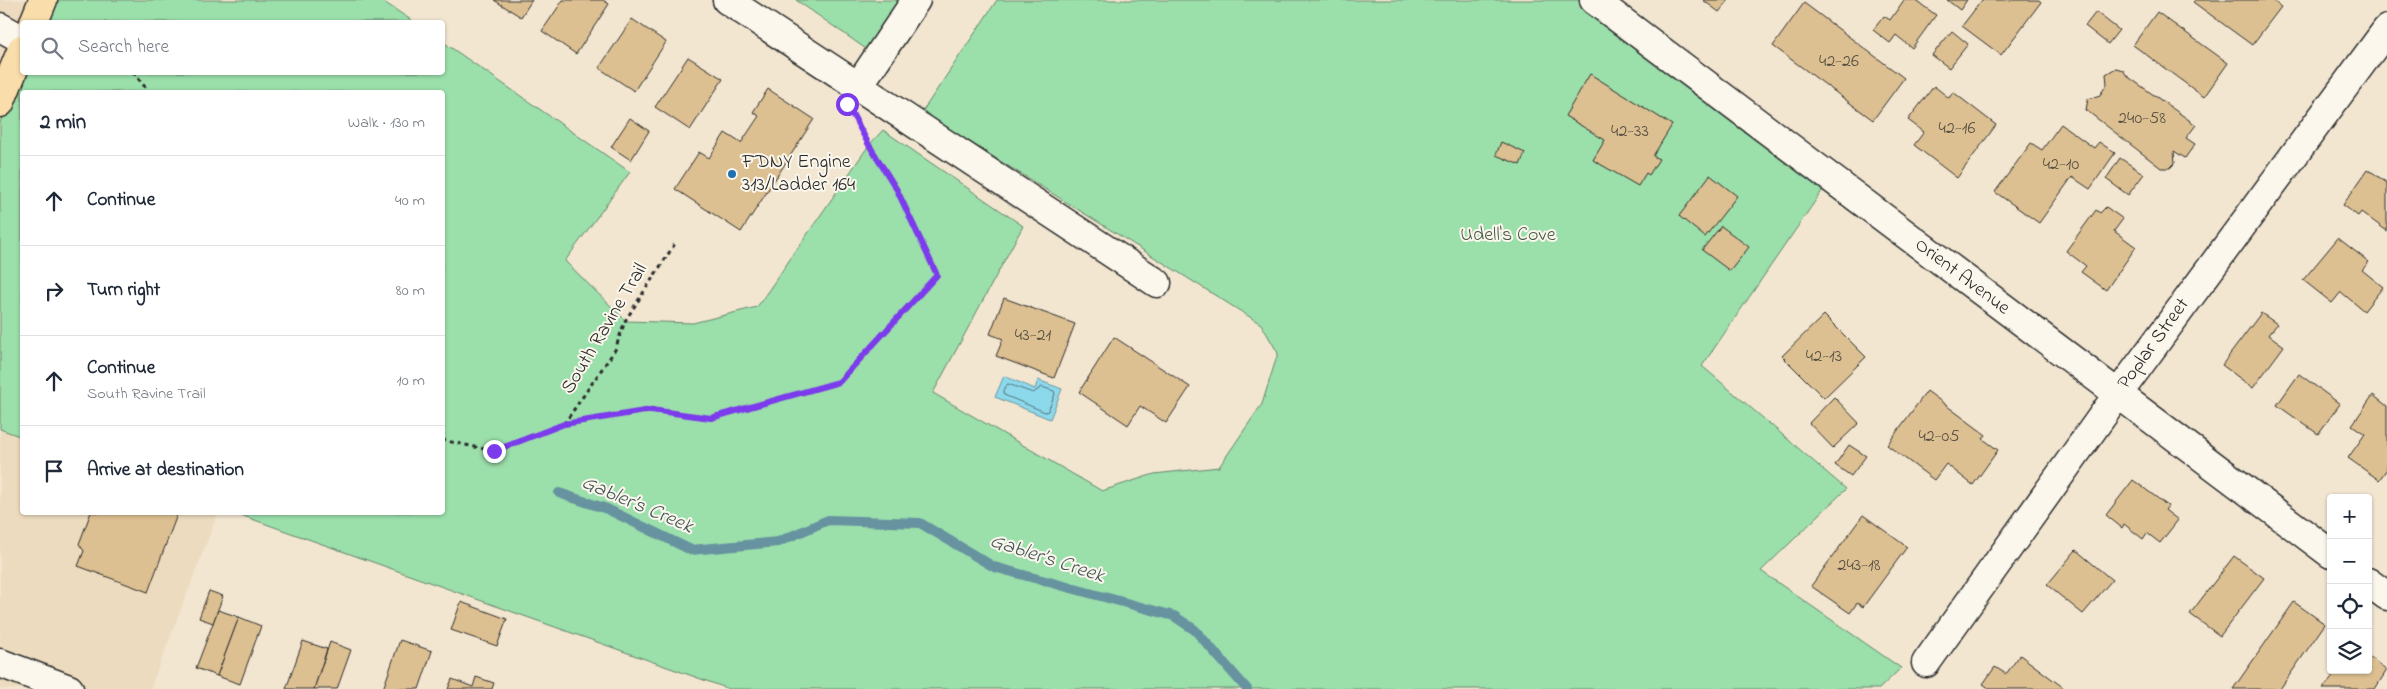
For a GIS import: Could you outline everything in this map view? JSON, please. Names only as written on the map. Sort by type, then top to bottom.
[{"type":"main road","points":[[35,20],[43,0]]},
{"type":"main road","points":[[0,102],[20,54]]},
{"type":"street","points":[[727,0],[857,88],[1157,283]]},
{"type":"street","points":[[857,88],[916,0]]},
{"type":"street","name":"Orient Avenue","points":[[1594,0],[2327,551]]},
{"type":"street","points":[[0,27],[20,38]]},
{"type":"street","name":"Poplar Street","points":[[1926,662],[2118,394],[2387,28]]},
{"type":"street","points":[[2371,584],[2387,596]]},
{"type":"street","points":[[0,663],[69,689]]},
{"type":"path","points":[[135,75],[147,90]]},
{"type":"path","points":[[564,424],[651,410],[711,418],[839,382],[937,275],[897,190],[856,120]]},
{"type":"path","name":"South Ravine Trail","points":[[445,441],[494,451],[564,424],[615,350],[625,321],[676,242]]},
{"type":"shaded area","points":[[0,0],[43,0],[35,20],[20,20],[20,59],[0,123]]},
{"type":"shaded area","points":[[0,429],[20,436],[20,515],[217,515],[150,689],[0,689]]},
{"type":"green space","points":[[44,0],[381,0],[411,20],[35,20]]},
{"type":"green space","points":[[796,0],[903,0],[869,51]]},
{"type":"green space","name":"Udell's Cove","points":[[997,0],[1580,0],[1831,178],[1702,366],[1846,489],[1761,571],[1901,668],[1879,689],[729,689],[241,515],[445,515],[445,90],[20,90],[20,436],[0,429],[0,123],[20,59],[20,75],[445,75],[445,43],[630,172],[565,261],[626,321],[693,323],[757,307],[869,145],[883,130],[1023,226],[933,393],[1102,491],[1154,474],[1219,467],[1262,404],[1278,353],[1261,324],[922,112]]},
{"type":"water","points":[[1004,376],[1035,389],[1038,380],[1062,389],[1050,419],[995,397]]},
{"type":"building","points":[[494,0],[532,0],[521,17]]},
{"type":"building","points":[[563,0],[603,0],[609,4],[576,54],[542,31]]},
{"type":"building","points":[[1703,0],[1729,0],[1719,12]]},
{"type":"building","points":[[1904,0],[1915,0],[1936,15],[1912,48],[1896,35],[1890,43],[1873,30],[1884,16],[1890,20]]},
{"type":"building","points":[[1947,0],[1967,0],[1960,10]]},
{"type":"building","points":[[1982,0],[2039,0],[2041,2],[2001,55],[1962,26]]},
{"type":"building","points":[[2195,0],[2272,0],[2281,7],[2252,45],[2193,2]]},
{"type":"building","points":[[1804,3],[1904,78],[1873,120],[1773,46]]},
{"type":"building","points":[[2096,12],[2119,30],[2108,44],[2085,26]]},
{"type":"building","points":[[2157,12],[2228,63],[2204,97],[2133,45]]},
{"type":"building","points":[[632,19],[666,42],[634,91],[599,68]]},
{"type":"building","points":[[1952,31],[1968,44],[1949,68],[1932,55]]},
{"type":"building","points":[[688,57],[723,79],[690,130],[655,107]]},
{"type":"building","points":[[2116,68],[2123,70],[2127,76],[2196,125],[2186,138],[2195,144],[2185,158],[2174,151],[2175,163],[2170,168],[2161,168],[2086,110],[2088,99],[2100,95],[2107,84],[2106,74]]},
{"type":"building","points":[[1590,74],[1672,125],[1653,156],[1659,159],[1649,175],[1646,173],[1638,186],[1593,160],[1605,140],[1565,116]]},
{"type":"building","points":[[1934,86],[1949,98],[1953,92],[1996,125],[1957,178],[1914,145],[1924,132],[1908,120]]},
{"type":"building","name":"FDNY Engine 313/Ladder 164","points":[[768,89],[814,119],[741,232],[675,189],[699,152],[709,158],[725,133],[741,143],[759,116],[753,112]]},
{"type":"building","points":[[630,118],[649,131],[631,160],[611,147]]},
{"type":"building","points":[[2061,124],[2094,148],[2099,142],[2115,153],[2090,189],[2072,177],[2039,223],[1995,192],[2031,143],[2042,150]]},
{"type":"building","points":[[1501,142],[1525,153],[1520,165],[1496,155]]},
{"type":"building","points":[[2120,158],[2144,174],[2128,195],[2106,179]]},
{"type":"building","points":[[2368,169],[2387,183],[2387,231],[2361,212],[2358,216],[2343,205]]},
{"type":"building","points":[[1710,175],[1737,196],[1705,237],[1679,216]]},
{"type":"building","points":[[2106,207],[2123,219],[2114,231],[2136,247],[2106,290],[2081,272],[2086,266],[2066,251],[2096,210],[2100,213]]},
{"type":"building","points":[[1721,226],[1749,247],[1730,271],[1702,250]]},
{"type":"building","points":[[2338,238],[2369,262],[2362,270],[2383,287],[2364,311],[2341,292],[2332,303],[2303,280]]},
{"type":"building","points":[[1004,298],[1075,324],[1054,378],[996,356],[1003,339],[990,334]]},
{"type":"building","points":[[2261,313],[2277,324],[2269,335],[2284,346],[2253,388],[2222,365]]},
{"type":"building","points":[[1824,315],[1866,357],[1824,398],[1782,356]]},
{"type":"building","points":[[1114,337],[1190,387],[1166,423],[1140,406],[1128,425],[1079,392]]},
{"type":"building","points":[[2299,374],[2340,404],[2318,434],[2277,405]]},
{"type":"building","points":[[1927,391],[1986,435],[1983,439],[1998,450],[1973,485],[1946,464],[1934,480],[1887,445]]},
{"type":"building","points":[[2373,395],[2387,406],[2387,469],[2379,480],[2348,458],[2365,434],[2352,425]]},
{"type":"building","points":[[1834,397],[1859,423],[1833,448],[1809,423]]},
{"type":"building","points":[[1849,445],[1866,456],[1851,476],[1835,465]]},
{"type":"building","points":[[2133,480],[2168,506],[2165,510],[2178,520],[2160,543],[2147,533],[2143,539],[2124,524],[2122,528],[2106,515]]},
{"type":"building","points":[[90,515],[177,515],[148,592],[78,566],[84,551],[79,544]]},
{"type":"building","points":[[1863,515],[1907,547],[1863,607],[1857,603],[1850,613],[1811,586]]},
{"type":"building","points":[[2076,550],[2112,580],[2083,614],[2047,585]]},
{"type":"building","points":[[2234,556],[2264,578],[2220,636],[2190,614]]},
{"type":"building","points":[[209,591],[223,596],[213,623],[199,618]]},
{"type":"building","points":[[461,602],[507,619],[497,646],[451,630]]},
{"type":"building","points":[[2294,602],[2325,624],[2280,689],[2233,689]]},
{"type":"building","points":[[218,610],[239,617],[217,676],[196,668]]},
{"type":"building","points":[[239,617],[261,626],[240,684],[217,676]]},
{"type":"building","points":[[400,640],[432,651],[419,689],[383,689]]},
{"type":"building","points":[[303,641],[327,649],[314,689],[286,689]]},
{"type":"building","points":[[330,642],[351,650],[337,689],[314,689]]},
{"type":"building","points":[[2020,655],[2064,689],[1990,689],[1983,684],[1995,667],[2006,674]]},
{"type":"building","points":[[2372,659],[2387,670],[2375,689],[2323,689],[2334,674],[2372,674]]},
{"type":"building","points":[[476,677],[494,683],[492,689],[448,689],[452,679],[473,687]]},
{"type":"waterway","name":"Gabler’s Creek","points":[[559,493],[607,509],[691,550],[778,542],[828,520],[920,523],[994,567],[1174,616],[1195,630],[1247,689]]},
{"type":"place","name":"FDNY Engine 313/Ladder 164","points":[[732,174]]},
{"type":"route","points":[[494,451],[564,424],[651,410],[711,418],[839,382],[937,275],[897,190],[869,145],[847,104]]}]
